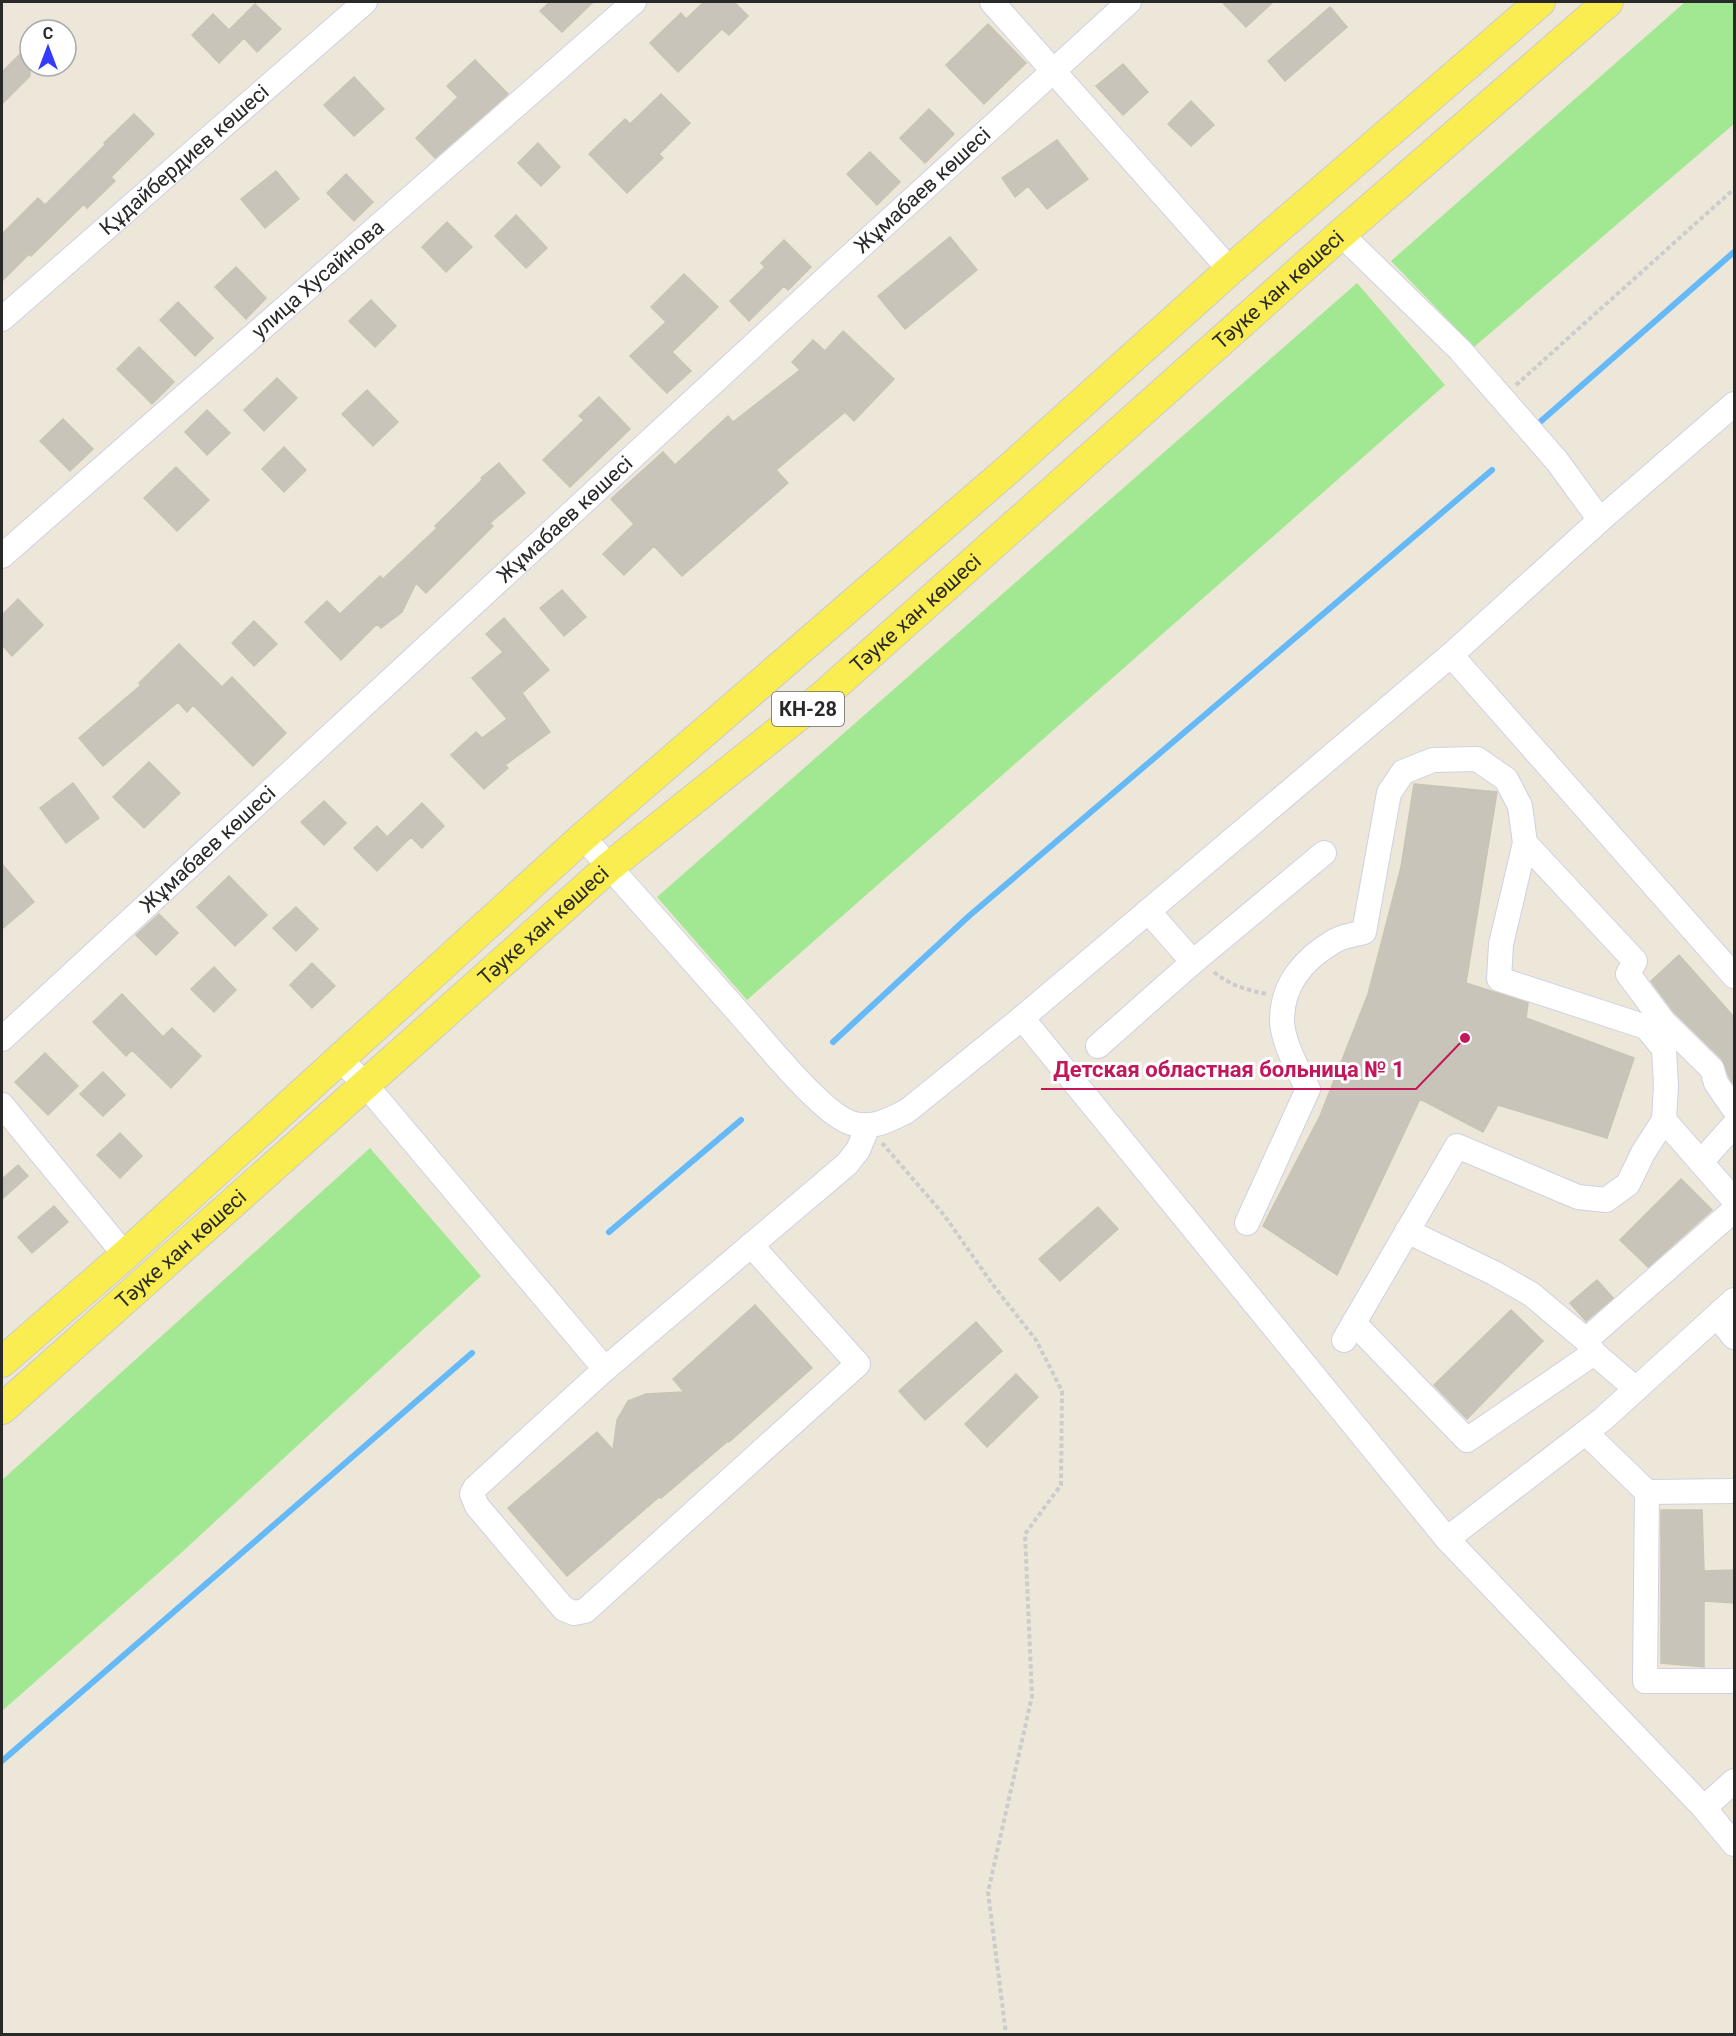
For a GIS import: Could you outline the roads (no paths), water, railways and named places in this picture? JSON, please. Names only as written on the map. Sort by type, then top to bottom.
[{"type":"main road","name":"Тәуке хан көшесі","points":[[2,1362],[125,1255],[583,837],[1011,467],[1230,270],[1540,2]]},
{"type":"main road","name":"Тәуке хан көшесі","points":[[2,1409],[609,867],[823,696],[1341,234],[1608,2]]},
{"type":"street","name":"Құдайбердиев көшесі","points":[[2,319],[365,2]]},
{"type":"street","name":"улица Хусайнова","points":[[2,556],[634,2]]},
{"type":"street","points":[[992,2],[1230,270]]},
{"type":"street","name":"Жұмабаев көшесі","points":[[2,1039],[826,279],[1130,2]]},
{"type":"street","points":[[1341,234],[1460,350],[1557,461],[1600,519]]},
{"type":"street","points":[[583,837],[777,1056],[831,1112],[850,1123],[868,1126],[889,1121],[908,1112],[1022,1018],[1450,655],[1600,519],[1734,404]]},
{"type":"street","points":[[1450,655],[1734,976]]},
{"type":"street","points":[[1247,1223],[1308,1089],[1293,1061],[1281,1021],[1286,990],[1301,966],[1334,940],[1364,932],[1389,793],[1403,772],[1433,760],[1477,759],[1506,779],[1521,806],[1525,843],[1501,944],[1499,979],[1646,1028],[1664,1049]]},
{"type":"street","points":[[1525,843],[1635,961],[1628,974],[1663,1021],[1712,1069],[1716,1083],[1734,1108]]},
{"type":"street","points":[[1098,1046],[1195,960],[1324,853]]},
{"type":"street","points":[[1148,911],[1195,960]]},
{"type":"street","points":[[1022,1018],[1447,1539],[1704,1808],[1734,1844]]},
{"type":"street","points":[[1663,1021],[1666,1086],[1664,1120],[1643,1154],[1629,1184],[1606,1200],[1578,1197],[1457,1146],[1349,1331],[1467,1440],[1590,1347],[1734,1210]]},
{"type":"street","points":[[340,1059],[365,1084],[605,1369]]},
{"type":"street","points":[[2,1106],[125,1255]]},
{"type":"street","points":[[1664,1120],[1734,1200]]},
{"type":"street","points":[[1701,1162],[1734,1125]]},
{"type":"street","points":[[751,1245],[858,1364],[585,1611],[574,1613],[564,1609],[477,1506],[472,1494],[475,1488],[605,1369],[751,1245],[847,1164],[858,1150],[868,1126]]},
{"type":"street","points":[[1407,1231],[1494,1273],[1531,1294],[1636,1389]]},
{"type":"street","points":[[1447,1539],[1586,1432],[1726,1308],[1734,1337]]},
{"type":"street","points":[[1586,1432],[1647,1492],[1734,1491]]},
{"type":"street","points":[[1647,1492],[1645,1681],[1734,1681]]},
{"type":"street","points":[[1704,1808],[1734,1781]]},
{"type":"waterway","points":[[1540,422],[1734,252]]},
{"type":"waterway","points":[[833,1042],[969,916],[1492,470]]},
{"type":"waterway","points":[[609,1232],[741,1120]]},
{"type":"waterway","points":[[2,1761],[472,1353]]},
{"type":"place","name":"Детская областная больница № 1","points":[[1465,1038]]}]
